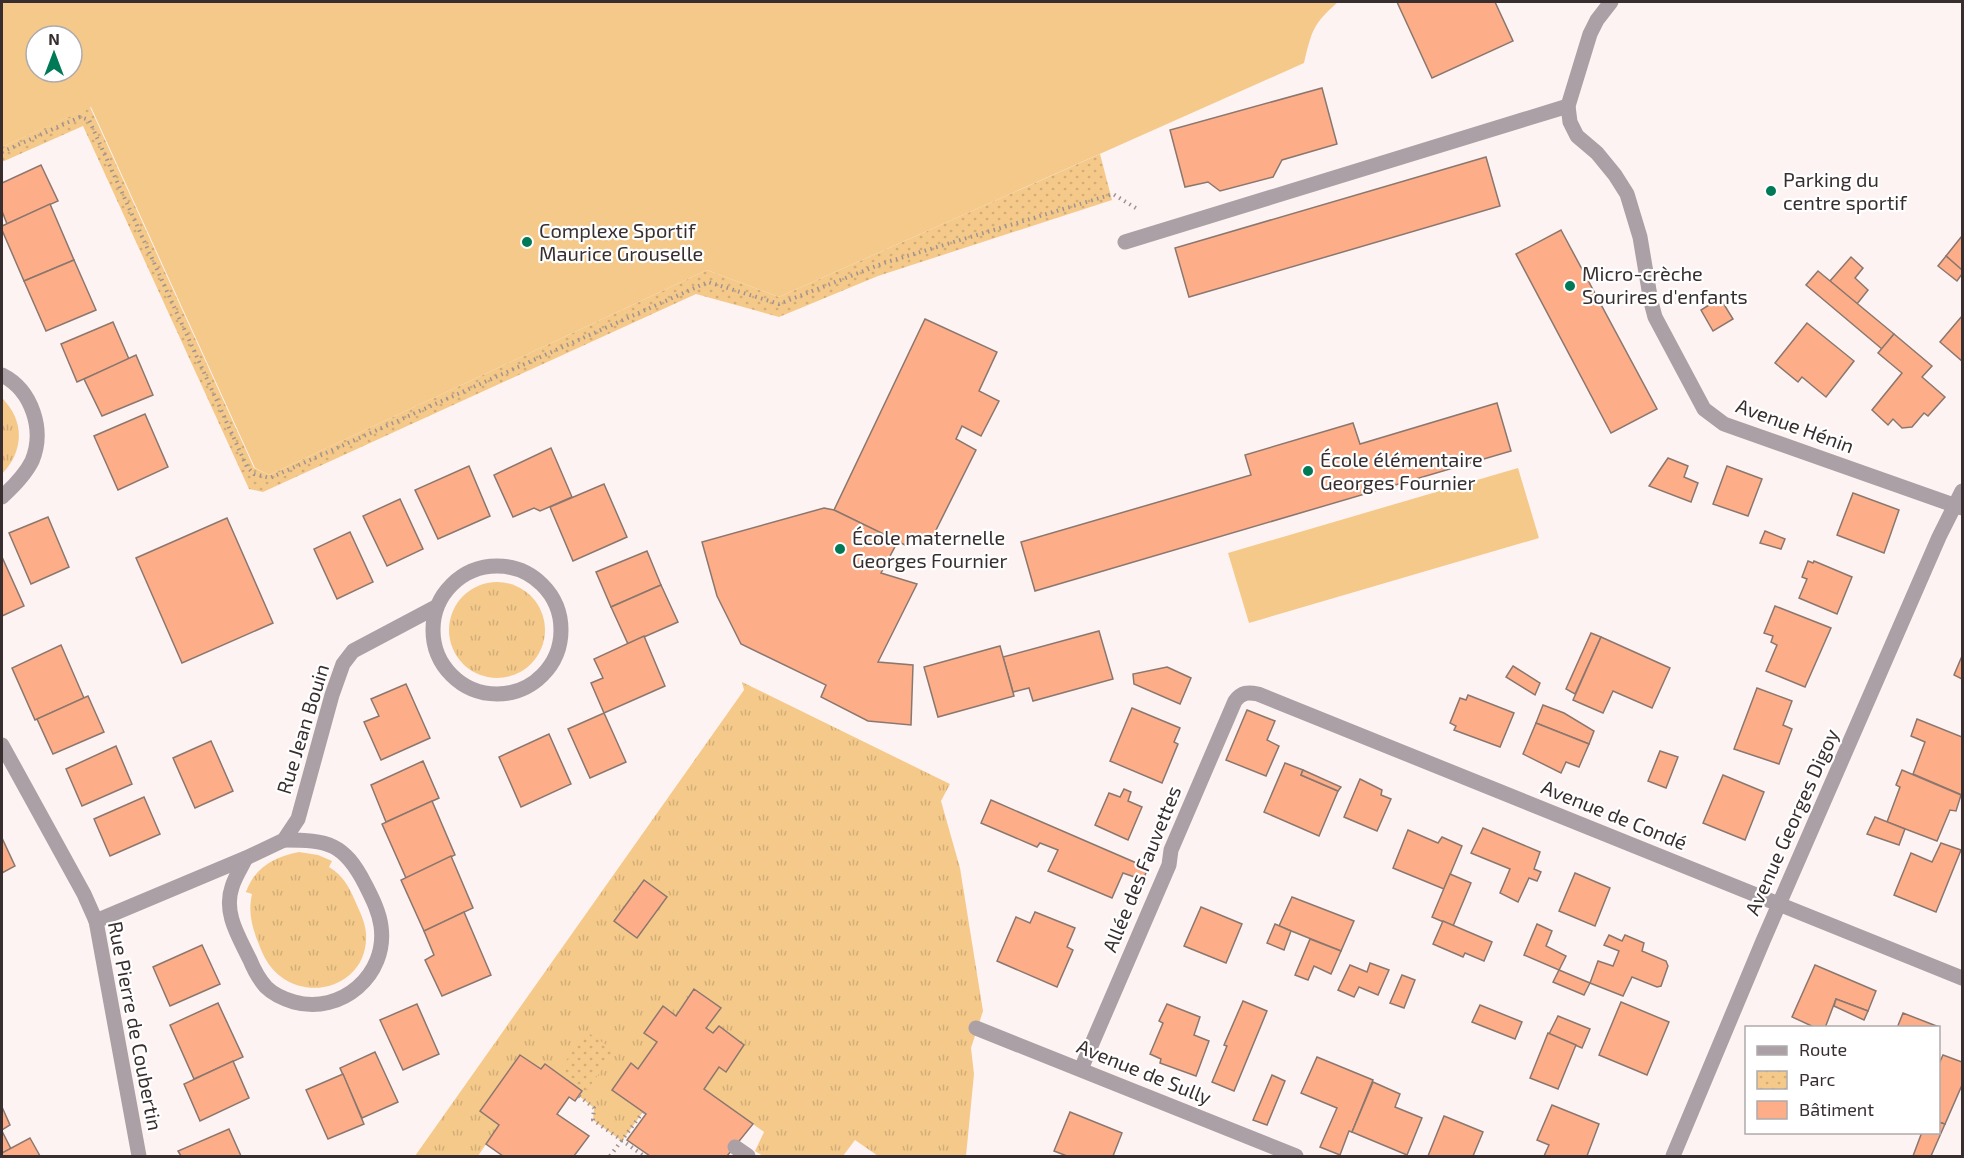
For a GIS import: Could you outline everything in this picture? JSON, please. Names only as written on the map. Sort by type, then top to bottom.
[{"type":"street","points":[[1125,242],[1568,106],[1590,34],[1611,2]]},
{"type":"street","name":"Avenue Hénin","points":[[1568,106],[1570,122],[1577,136],[1597,153],[1627,194],[1640,237],[1655,317],[1704,409],[1724,424],[1958,506]]},
{"type":"street","points":[[2,375],[22,391],[28,401],[33,411],[37,438],[31,462],[13,487],[2,497]]},
{"type":"street","name":"Avenue Georges Digoy","points":[[1673,1156],[1780,904],[1958,506],[1962,491]]},
{"type":"street","name":"Rue Jean Bouin","points":[[284,840],[298,819],[342,664],[353,651],[436,607],[448,588],[465,574],[485,566],[507,566],[528,573],[545,587],[557,605],[562,627],[560,648],[551,667],[536,682],[518,692],[497,695],[477,692],[458,682],[444,667],[434,648],[432,627],[436,607]]},
{"type":"street","name":"Avenue de Condé","points":[[1249,692],[1962,978]]},
{"type":"street","name":"Allée des Fauvettes","points":[[1081,1069],[1235,701],[1241,694],[1249,692]]},
{"type":"street","name":"Rue Pierre de Coubertin","points":[[2,746],[84,894],[96,921],[139,1156]]},
{"type":"street","points":[[96,921],[284,840],[311,840],[328,844],[344,853],[354,863],[378,910],[382,928],[381,947],[368,978],[354,992],[333,1001],[315,1005],[283,998],[268,989],[255,972],[232,922],[229,908],[231,888],[246,858]]},
{"type":"street","name":"Avenue de Sully","points":[[976,1028],[1296,1156]]},
{"type":"street","points":[[735,1147],[748,1156]]},
{"type":"path","points":[[2,152],[80,117],[89,120],[247,467],[254,474],[270,478],[708,282],[779,303],[884,263],[1113,194],[1168,228]]},
{"type":"path","points":[[579,1096],[594,1108],[593,1120],[644,1156]]},
{"type":"path","points":[[610,1156],[643,1112]]},
{"type":"green space","name":"Complexe Sportif Maurice Grouselle","points":[[2,2],[1338,2],[1318,22],[1304,63],[779,297],[707,270],[269,475],[255,468],[91,107],[2,147]]},
{"type":"green space","points":[[90,107],[254,468],[269,475],[707,270],[779,297],[1100,154],[1112,200],[878,276],[779,317],[696,294],[263,492],[249,489],[83,126],[2,162],[2,147]]},
{"type":"green space","points":[[2,398],[15,416],[19,436],[15,456],[2,474]]},
{"type":"green space","points":[[1518,468],[1539,538],[1249,623],[1228,553]]},
{"type":"green space","points":[[497,582],[515,586],[531,596],[541,612],[545,630],[541,648],[531,664],[515,674],[497,678],[479,674],[463,664],[453,648],[449,630],[453,612],[463,596],[479,586]]},
{"type":"green space","points":[[742,682],[950,784],[941,801],[960,868],[983,1011],[971,1048],[974,1074],[966,1156],[878,1156],[855,1140],[843,1156],[763,1156],[755,1151],[764,1132],[704,1089],[719,1067],[726,1071],[744,1045],[719,1026],[713,1033],[706,1028],[720,1008],[694,989],[676,1016],[663,1006],[644,1032],[657,1042],[638,1069],[631,1063],[613,1090],[643,1112],[622,1141],[593,1120],[594,1108],[579,1096],[582,1091],[585,1092],[545,1064],[541,1069],[520,1055],[480,1111],[499,1125],[478,1156],[415,1156],[744,690]]},
{"type":"green space","points":[[299,852],[318,855],[332,861],[329,867],[339,874],[348,887],[361,914],[366,933],[364,953],[355,969],[341,981],[325,987],[307,987],[289,982],[274,970],[262,952],[252,924],[252,894],[246,892],[250,883],[266,864]]},
{"type":"green space","points":[[587,1032],[615,1051],[585,1093],[557,1073]]},
{"type":"building","points":[[1397,2],[1495,2],[1513,41],[1432,78]]},
{"type":"building","points":[[1322,88],[1337,144],[1282,160],[1273,177],[1220,191],[1208,182],[1185,187],[1170,130]]},
{"type":"building","points":[[1486,157],[1500,206],[1189,297],[1175,248]]},
{"type":"building","points":[[41,165],[58,201],[7,224],[2,211],[2,183]]},
{"type":"building","points":[[50,204],[74,260],[24,281],[2,226]]},
{"type":"building","points":[[1561,230],[1657,409],[1611,433],[1516,254]]},
{"type":"building","points":[[1962,236],[1962,270],[1946,256]]},
{"type":"building","points":[[1946,256],[1962,270],[1957,281],[1938,266]]},
{"type":"building","points":[[1851,257],[1863,268],[1855,278],[1868,290],[1857,304],[1830,281]]},
{"type":"building","points":[[74,260],[96,310],[46,331],[24,281]]},
{"type":"building","points":[[1818,271],[1894,334],[1882,349],[1806,285]]},
{"type":"building","points":[[1720,298],[1733,319],[1713,331],[1701,310]]},
{"type":"building","points":[[1962,316],[1962,361],[1940,342]]},
{"type":"building","points":[[925,319],[997,352],[979,391],[999,401],[981,436],[962,426],[956,439],[976,450],[928,546],[910,536],[905,545],[834,510]]},
{"type":"building","points":[[113,322],[129,359],[77,382],[61,344]]},
{"type":"building","points":[[1807,323],[1854,361],[1826,397],[1802,377],[1798,382],[1775,363]]},
{"type":"building","points":[[1894,334],[1932,366],[1922,377],[1945,397],[1928,416],[1924,413],[1912,427],[1902,428],[1893,419],[1888,425],[1872,410],[1902,373],[1878,353]]},
{"type":"building","points":[[136,355],[153,395],[102,416],[84,379]]},
{"type":"building","points":[[1497,403],[1511,451],[1035,591],[1021,542],[1251,475],[1245,455],[1353,423],[1360,444]]},
{"type":"building","points":[[145,414],[168,467],[118,490],[94,436]]},
{"type":"building","points":[[551,448],[572,497],[540,511],[534,508],[513,517],[494,475]]},
{"type":"building","points":[[1668,458],[1688,466],[1684,477],[1698,483],[1691,502],[1649,486]]},
{"type":"building","points":[[469,466],[490,516],[438,539],[415,490]]},
{"type":"building","points":[[1727,466],[1762,479],[1748,516],[1713,504]]},
{"type":"building","points":[[604,484],[627,537],[573,561],[550,507]]},
{"type":"building","points":[[1853,493],[1899,510],[1884,553],[1837,535]]},
{"type":"building","points":[[400,499],[423,549],[387,566],[363,516]]},
{"type":"building","points":[[824,508],[834,510],[898,541],[881,573],[917,584],[878,662],[913,665],[911,725],[868,721],[821,697],[826,685],[741,644],[717,596],[702,542]]},
{"type":"building","points":[[48,517],[69,567],[31,584],[9,533]]},
{"type":"building","points":[[227,518],[273,623],[182,663],[136,558]]},
{"type":"building","points":[[1765,531],[1785,539],[1781,549],[1760,543]]},
{"type":"building","points":[[350,532],[373,582],[337,599],[314,549]]},
{"type":"building","points":[[647,551],[661,585],[611,607],[596,572]]},
{"type":"building","points":[[2,557],[24,606],[2,616]]},
{"type":"building","points":[[1808,561],[1813,563],[1814,561],[1852,577],[1837,614],[1799,598],[1807,579],[1802,577]]},
{"type":"building","points":[[661,585],[678,622],[628,644],[611,607]]},
{"type":"building","points":[[1775,606],[1831,628],[1805,687],[1766,671],[1777,645],[1771,642],[1773,636],[1764,633]]},
{"type":"building","points":[[1099,631],[1113,679],[1033,701],[1029,688],[1013,692],[1003,657]]},
{"type":"building","points":[[1591,633],[1601,637],[1575,694],[1566,689]]},
{"type":"building","points":[[644,636],[665,686],[604,713],[591,683],[603,678],[594,659]]},
{"type":"building","points":[[1601,637],[1670,668],[1652,708],[1613,691],[1603,713],[1573,700]]},
{"type":"building","points":[[61,645],[84,698],[35,720],[12,668]]},
{"type":"building","points":[[1000,646],[1014,696],[938,717],[924,667]]},
{"type":"building","points":[[1962,656],[1962,679],[1954,675]]},
{"type":"building","points":[[1513,666],[1540,683],[1535,695],[1506,677]]},
{"type":"building","points":[[1167,667],[1191,678],[1180,704],[1134,684],[1133,674]]},
{"type":"building","points":[[406,684],[430,738],[381,760],[364,722],[379,716],[371,699]]},
{"type":"building","points":[[1757,688],[1792,701],[1783,725],[1792,729],[1779,764],[1734,749]]},
{"type":"building","points":[[1468,695],[1514,713],[1500,747],[1454,730],[1456,726],[1450,723],[1460,698],[1466,700]]},
{"type":"building","points":[[88,696],[104,732],[53,754],[37,719]]},
{"type":"building","points":[[1543,705],[1564,713],[1594,731],[1589,744],[1536,723]]},
{"type":"building","points":[[1132,708],[1180,728],[1174,742],[1178,744],[1162,783],[1110,761]]},
{"type":"building","points":[[1247,710],[1275,721],[1267,740],[1279,746],[1266,776],[1226,760]]},
{"type":"building","points":[[604,713],[626,762],[590,778],[568,729]]},
{"type":"building","points":[[1917,719],[1962,737],[1962,795],[1913,774],[1925,742],[1911,736]]},
{"type":"building","points":[[1536,723],[1589,744],[1579,767],[1566,762],[1561,773],[1523,754]]},
{"type":"building","points":[[549,734],[571,784],[521,807],[499,757]]},
{"type":"building","points":[[211,741],[233,791],[195,808],[173,758]]},
{"type":"building","points":[[116,746],[132,784],[82,806],[66,769]]},
{"type":"building","points":[[1660,751],[1678,757],[1666,788],[1648,781]]},
{"type":"building","points":[[423,761],[439,798],[386,822],[371,785]]},
{"type":"building","points":[[1285,763],[1303,770],[1301,775],[1338,791],[1319,836],[1264,812]]},
{"type":"building","points":[[1303,770],[1341,787],[1338,791],[1301,775]]},
{"type":"building","points":[[1902,770],[1961,795],[1956,811],[1950,810],[1937,841],[1887,822],[1900,787],[1896,785]]},
{"type":"building","points":[[1723,775],[1764,792],[1745,840],[1703,823]]},
{"type":"building","points":[[1360,779],[1382,790],[1381,795],[1391,799],[1377,831],[1344,817]]},
{"type":"building","points":[[1124,789],[1131,792],[1128,801],[1142,807],[1128,840],[1095,825],[1109,793],[1120,797]]},
{"type":"building","points":[[144,797],[160,834],[110,856],[94,819]]},
{"type":"building","points":[[991,800],[1148,868],[1143,880],[1123,873],[1112,898],[1048,871],[1058,850],[1040,843],[1037,847],[981,823]]},
{"type":"building","points":[[432,801],[455,855],[406,878],[382,824]]},
{"type":"building","points":[[1875,817],[1905,829],[1899,845],[1867,834]]},
{"type":"building","points":[[1483,828],[1540,852],[1534,869],[1541,872],[1537,881],[1529,878],[1518,902],[1500,893],[1510,869],[1471,853]]},
{"type":"building","points":[[1408,830],[1438,843],[1442,837],[1462,846],[1444,889],[1393,868]]},
{"type":"building","points":[[2,838],[15,866],[2,873]]},
{"type":"building","points":[[1941,843],[1961,850],[1936,912],[1894,895],[1911,853],[1932,862]]},
{"type":"building","points":[[451,856],[473,908],[424,931],[401,880]]},
{"type":"building","points":[[1575,873],[1610,888],[1595,926],[1559,911]]},
{"type":"building","points":[[1450,874],[1471,883],[1453,926],[1432,917]]},
{"type":"building","points":[[644,880],[667,897],[637,938],[614,921]]},
{"type":"building","points":[[1292,897],[1354,921],[1341,951],[1279,926]]},
{"type":"building","points":[[1201,907],[1242,924],[1226,963],[1184,946]]},
{"type":"building","points":[[464,912],[491,975],[442,996],[425,960],[434,955],[424,931]]},
{"type":"building","points":[[1035,912],[1075,928],[1067,947],[1073,950],[1057,987],[997,961],[1016,917],[1030,923]]},
{"type":"building","points":[[1443,921],[1492,942],[1484,961],[1465,953],[1463,957],[1433,944]]},
{"type":"building","points":[[1275,924],[1291,931],[1284,950],[1267,943]]},
{"type":"building","points":[[1537,924],[1552,931],[1546,946],[1566,956],[1559,970],[1524,955]]},
{"type":"building","points":[[1609,935],[1622,941],[1625,935],[1644,943],[1642,951],[1666,961],[1668,966],[1661,986],[1657,987],[1632,977],[1623,996],[1590,983],[1598,961],[1613,966],[1619,951],[1604,945]]},
{"type":"building","points":[[1310,939],[1341,951],[1331,974],[1314,966],[1308,980],[1295,975]]},
{"type":"building","points":[[202,945],[220,984],[170,1006],[153,967]]},
{"type":"building","points":[[1370,963],[1389,970],[1378,995],[1359,987],[1354,997],[1338,990],[1350,965],[1367,972]]},
{"type":"building","points":[[1815,965],[1876,991],[1868,1011],[1836,999],[1826,1026],[1812,1026],[1792,1017]]},
{"type":"building","points":[[1559,970],[1590,983],[1584,995],[1553,982]]},
{"type":"building","points":[[1402,975],[1415,980],[1404,1008],[1390,1003]]},
{"type":"building","points":[[694,989],[721,1008],[706,1028],[713,1033],[719,1026],[744,1045],[726,1072],[719,1067],[704,1089],[753,1124],[727,1156],[650,1156],[627,1140],[646,1114],[612,1090],[631,1063],[638,1069],[657,1042],[644,1033],[663,1006],[676,1016]]},
{"type":"building","points":[[1836,999],[1868,1011],[1864,1020],[1834,1006]]},
{"type":"building","points":[[1243,1001],[1267,1011],[1234,1091],[1212,1082],[1227,1046],[1224,1045]]},
{"type":"building","points":[[1621,1002],[1669,1022],[1647,1075],[1599,1055]]},
{"type":"building","points":[[218,1003],[243,1057],[194,1079],[170,1025]]},
{"type":"building","points":[[417,1004],[439,1054],[403,1070],[380,1020]]},
{"type":"building","points":[[1167,1004],[1200,1017],[1194,1035],[1209,1041],[1196,1076],[1160,1063],[1161,1059],[1150,1054],[1163,1023],[1159,1021]]},
{"type":"building","points":[[1480,1005],[1522,1022],[1515,1039],[1472,1022]]},
{"type":"building","points":[[1903,1013],[1936,1026],[1898,1026]]},
{"type":"building","points":[[1558,1016],[1590,1029],[1582,1048],[1549,1034]]},
{"type":"building","points":[[1548,1033],[1576,1045],[1558,1089],[1530,1078]]},
{"type":"building","points":[[375,1052],[398,1102],[362,1118],[340,1068]]},
{"type":"building","points":[[520,1055],[541,1069],[545,1064],[582,1091],[575,1101],[569,1097],[557,1114],[589,1136],[574,1156],[503,1156],[486,1144],[499,1125],[480,1111]]},
{"type":"building","points":[[1943,1055],[1962,1062],[1962,1085],[1945,1124],[1940,1123],[1940,1062]]},
{"type":"building","points":[[1317,1057],[1373,1080],[1340,1155],[1320,1147],[1337,1108],[1301,1093]]},
{"type":"building","points":[[233,1061],[249,1098],[200,1121],[184,1084]]},
{"type":"building","points":[[343,1074],[364,1124],[328,1139],[306,1090]]},
{"type":"building","points":[[1272,1075],[1285,1081],[1267,1125],[1253,1120]]},
{"type":"building","points":[[1373,1082],[1400,1094],[1395,1107],[1422,1118],[1407,1155],[1352,1132]]},
{"type":"building","points":[[1552,1105],[1599,1124],[1587,1156],[1544,1156],[1549,1145],[1537,1140]]},
{"type":"building","points":[[2,1107],[10,1125],[2,1130]]},
{"type":"building","points":[[1070,1112],[1122,1133],[1113,1156],[1067,1156],[1054,1151]]},
{"type":"building","points":[[1444,1116],[1483,1132],[1473,1156],[1428,1156]]},
{"type":"building","points":[[1940,1123],[1945,1124],[1931,1156],[1913,1156],[1921,1134],[1940,1134]]},
{"type":"building","points":[[229,1129],[241,1156],[181,1156],[178,1151]]},
{"type":"building","points":[[2,1131],[11,1149],[3,1153],[2,1151]]},
{"type":"building","points":[[30,1138],[40,1156],[2,1156],[2,1153]]},
{"type":"place","name":"Parking du centre sportif","points":[[1771,191]]},
{"type":"place","name":"Complexe Sportif Maurice Grouselle","points":[[527,242]]},
{"type":"place","name":"Micro-crèche Sourires d'enfants","points":[[1570,286]]},
{"type":"place","name":"École élémentaire Georges Fournier","points":[[1308,471]]},
{"type":"place","name":"École maternelle Georges Fournier","points":[[840,549]]}]
